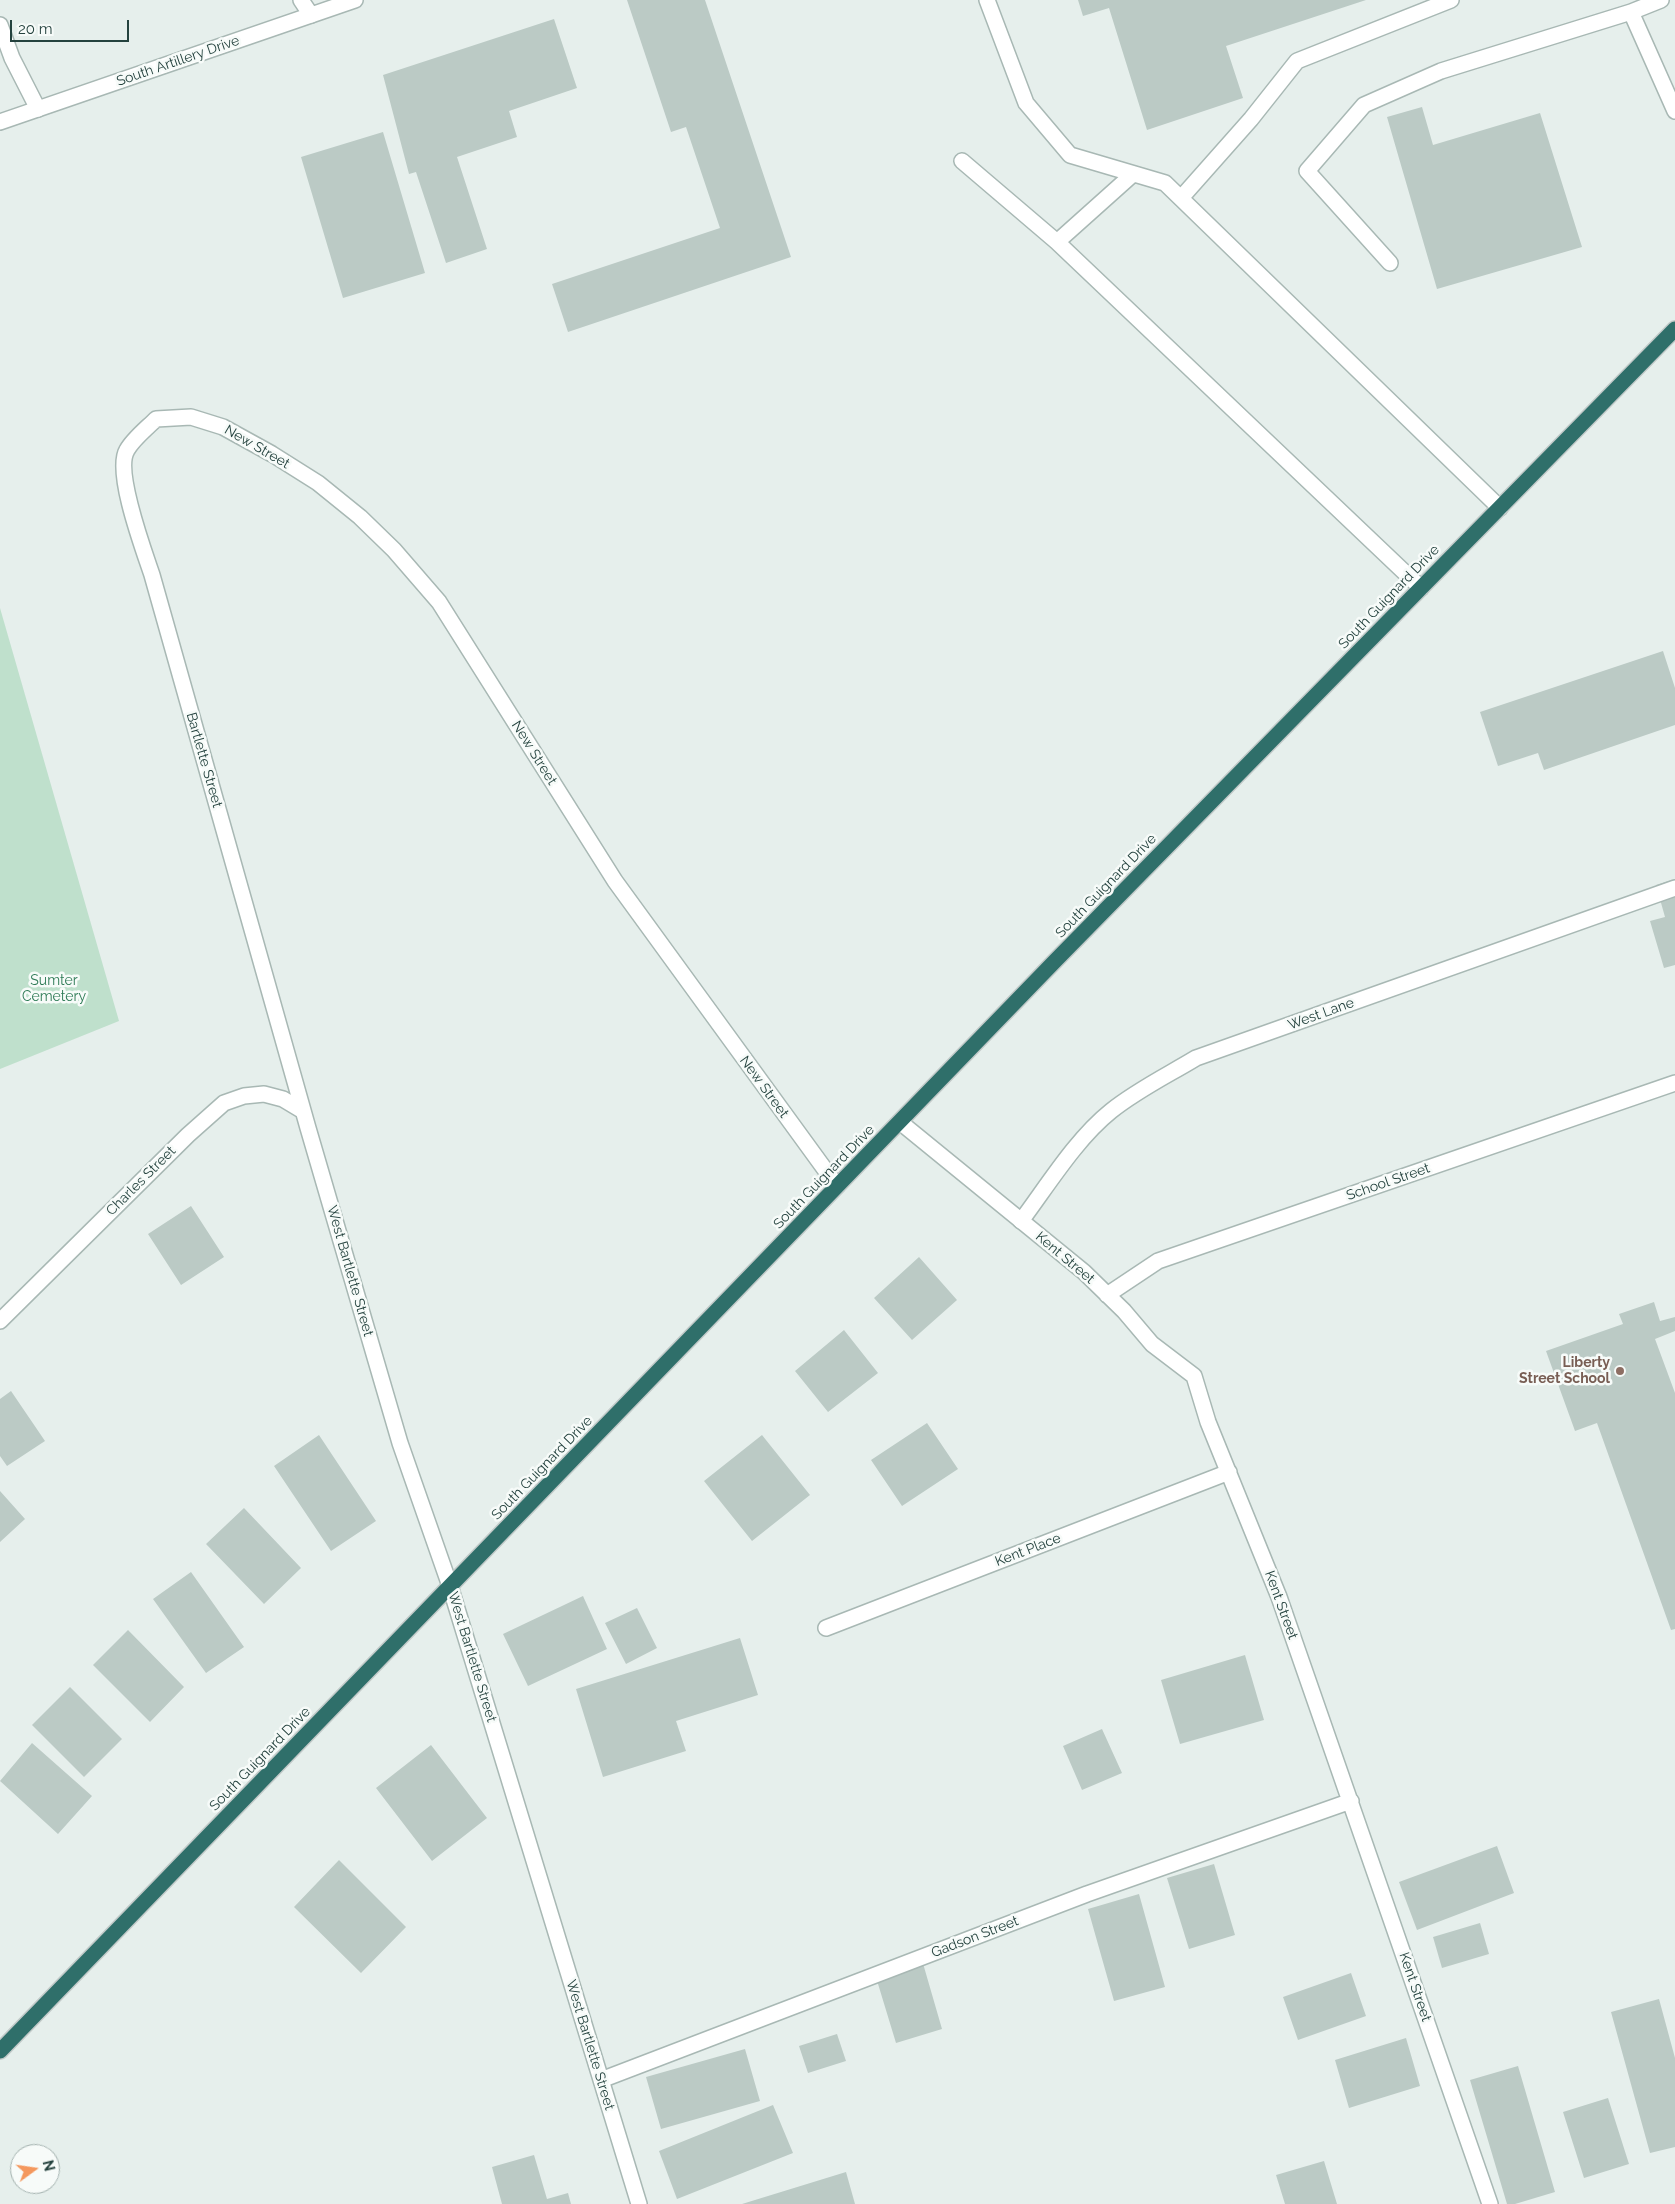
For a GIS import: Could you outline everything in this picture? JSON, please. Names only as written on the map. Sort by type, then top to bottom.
[{"type":"highway","name":"South Guignard Drive","points":[[0,2051],[837,1186],[1675,329]]},
{"type":"street","points":[[301,0],[311,15]]},
{"type":"street","name":"South Artillery Drive","points":[[0,122],[355,0]]},
{"type":"street","points":[[987,0],[1026,103],[1070,155],[1165,183],[1500,508]]},
{"type":"street","points":[[1390,263],[1307,170],[1364,104],[1441,71],[1631,12],[1662,0]]},
{"type":"street","points":[[1181,198],[1250,119],[1297,61],[1445,1]]},
{"type":"street","points":[[1631,12],[1675,111]]},
{"type":"street","points":[[0,25],[12,58],[38,109]]},
{"type":"street","points":[[962,161],[1056,242],[1421,588]]},
{"type":"street","points":[[1056,242],[1133,174]]},
{"type":"street","name":"New Street","points":[[156,419],[191,417],[223,427],[272,454],[318,483],[360,517],[394,550],[439,602],[615,881],[837,1186]]},
{"type":"street","name":"Bartlette Street","points":[[156,419],[126,450],[124,467],[130,507],[155,585],[304,1112]]},
{"type":"street","name":"West Lane","points":[[1021,1221],[1076,1147],[1110,1111],[1196,1058],[1675,888]]},
{"type":"street","name":"School Street","points":[[1107,1295],[1158,1261],[1675,1083]]},
{"type":"street","name":"Charles Street","points":[[0,1320],[188,1134],[224,1103],[244,1096],[264,1094],[284,1099],[304,1112]]},
{"type":"street","name":"West Bartlette Street","points":[[304,1112],[400,1443],[450,1586],[639,2204]]},
{"type":"street","name":"Kent Street","points":[[900,1122],[1084,1272],[1124,1311],[1152,1344],[1194,1376],[1208,1422],[1279,1597],[1490,2204]]},
{"type":"street","name":"Kent Place","points":[[826,1628],[1229,1472]]},
{"type":"street","name":"Gadson Street","points":[[601,2080],[1087,1894],[1350,1801]]},
{"type":"green space","name":"Sumter Cemetery","points":[[0,608],[119,1021],[0,1069]]},
{"type":"building","points":[[627,0],[705,0],[791,257],[568,332],[552,284],[720,228],[686,127],[671,132]]},
{"type":"building","points":[[1078,0],[1366,0],[1226,46],[1243,98],[1147,130],[1109,8],[1083,16]]},
{"type":"building","points":[[554,19],[577,88],[509,111],[517,137],[457,157],[487,249],[446,263],[416,172],[409,174],[383,75]]},
{"type":"building","points":[[1422,107],[1433,145],[1540,113],[1582,247],[1437,289],[1387,117]]},
{"type":"building","points":[[383,132],[425,273],[343,298],[301,157]]},
{"type":"building","points":[[1663,651],[1675,688],[1675,725],[1544,770],[1538,753],[1498,766],[1480,712]]},
{"type":"building","points":[[1675,879],[1675,965],[1664,968],[1650,921],[1665,917],[1656,885]]},
{"type":"building","points":[[191,1206],[224,1257],[181,1285],[148,1234]]},
{"type":"building","points":[[919,1257],[957,1300],[912,1340],[874,1298]]},
{"type":"building","points":[[1654,1302],[1660,1321],[1675,1317],[1675,1331],[1655,1339],[1675,1393],[1675,1629],[1671,1630],[1597,1423],[1575,1431],[1546,1351],[1623,1324],[1619,1314]]},
{"type":"building","points":[[844,1330],[878,1373],[828,1412],[795,1371]]},
{"type":"building","points":[[11,1391],[45,1441],[7,1466],[0,1456],[0,1399]]},
{"type":"building","points":[[927,1423],[958,1469],[902,1506],[871,1460]]},
{"type":"building","points":[[319,1435],[376,1521],[331,1551],[274,1466]]},
{"type":"building","points":[[762,1435],[810,1495],[752,1541],[704,1481]]},
{"type":"building","points":[[0,1491],[25,1519],[0,1542]]},
{"type":"building","points":[[244,1508],[301,1568],[264,1604],[206,1544]]},
{"type":"building","points":[[191,1572],[244,1647],[206,1673],[153,1599]]},
{"type":"building","points":[[583,1596],[607,1649],[528,1686],[503,1634]]},
{"type":"building","points":[[637,1608],[657,1648],[626,1664],[605,1623]]},
{"type":"building","points":[[128,1630],[184,1687],[150,1722],[93,1665]]},
{"type":"building","points":[[740,1638],[758,1695],[676,1721],[686,1751],[603,1777],[576,1689]]},
{"type":"building","points":[[1245,1655],[1264,1720],[1180,1744],[1161,1680]]},
{"type":"building","points":[[70,1687],[122,1739],[84,1777],[32,1725]]},
{"type":"building","points":[[1102,1729],[1122,1773],[1082,1790],[1063,1746]]},
{"type":"building","points":[[32,1743],[92,1796],[58,1834],[0,1781]]},
{"type":"building","points":[[431,1745],[487,1818],[432,1861],[376,1788]]},
{"type":"building","points":[[1497,1846],[1514,1893],[1417,1930],[1399,1882]]},
{"type":"building","points":[[339,1860],[406,1927],[361,1973],[294,1907]]},
{"type":"building","points":[[1214,1864],[1235,1935],[1189,1949],[1167,1878]]},
{"type":"building","points":[[1139,1894],[1165,1987],[1114,2001],[1088,1909]]},
{"type":"building","points":[[1480,1923],[1489,1954],[1442,1968],[1433,1937]]},
{"type":"building","points":[[922,1960],[942,2029],[896,2043],[875,1974]]},
{"type":"building","points":[[1351,1973],[1366,2016],[1298,2040],[1283,1997]]},
{"type":"building","points":[[1659,1999],[1675,2058],[1675,2147],[1650,2153],[1611,2012]]},
{"type":"building","points":[[837,2034],[846,2061],[808,2073],[799,2046]]},
{"type":"building","points":[[1406,2038],[1420,2086],[1349,2108],[1335,2060]]},
{"type":"building","points":[[745,2049],[760,2101],[661,2129],[646,2077]]},
{"type":"building","points":[[1518,2066],[1555,2192],[1515,2204],[1507,2204],[1470,2080]]},
{"type":"building","points":[[1608,2098],[1629,2164],[1584,2178],[1563,2112]]},
{"type":"building","points":[[773,2105],[793,2153],[677,2199],[659,2151]]},
{"type":"building","points":[[534,2155],[547,2199],[568,2193],[571,2204],[502,2204],[492,2167]]},
{"type":"building","points":[[1324,2161],[1337,2204],[1285,2204],[1276,2175]]},
{"type":"building","points":[[846,2172],[855,2204],[742,2204]]},
{"type":"place","name":"Liberty Street School","points":[[1620,1371]]}]
